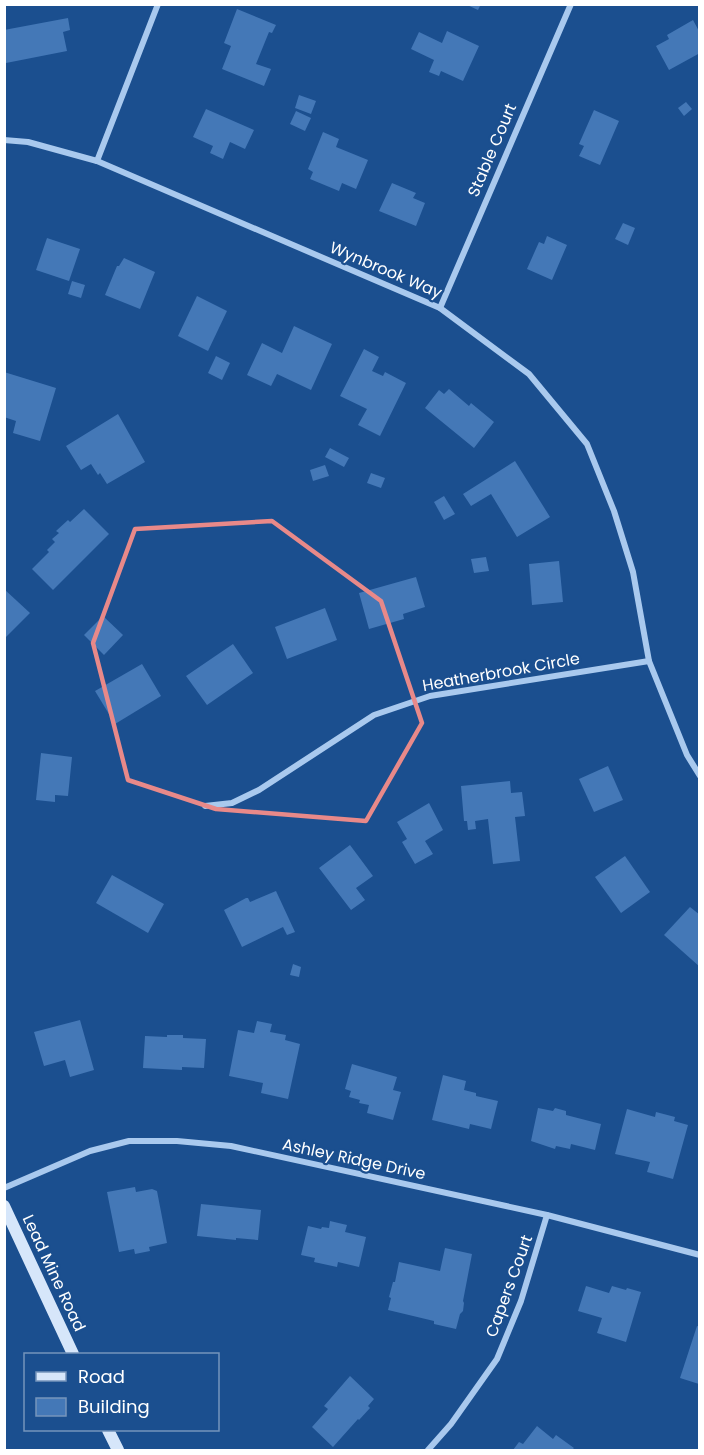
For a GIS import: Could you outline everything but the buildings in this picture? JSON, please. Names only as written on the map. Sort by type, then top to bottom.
[{"type":"main road","name":"Lead Mine Road","points":[[4,1206],[73,1353]]},
{"type":"main road","points":[[108,1431],[118,1450]]},
{"type":"street","points":[[97,161],[158,4]]},
{"type":"street","name":"Stable Court","points":[[440,308],[571,4]]},
{"type":"street","name":"Wynbrook Way","points":[[4,140],[28,142],[97,161],[440,308],[529,374],[588,444],[614,511],[633,572],[649,661],[687,755],[699,776]]},
{"type":"street","name":"Heatherbrook Circle","points":[[205,806],[232,803],[259,790],[374,715],[430,696],[649,661]]},
{"type":"street","name":"Ashley Ridge Drive","points":[[4,1188],[90,1150],[129,1141],[177,1141],[231,1146],[548,1215],[699,1255]]},
{"type":"street","name":"Capers Court","points":[[428,1450],[451,1424],[497,1359],[521,1301],[548,1215]]},
{"type":"highlighted area","points":[[272,521],[381,601],[422,723],[366,821],[216,809],[128,780],[93,643],[135,529]]}]
